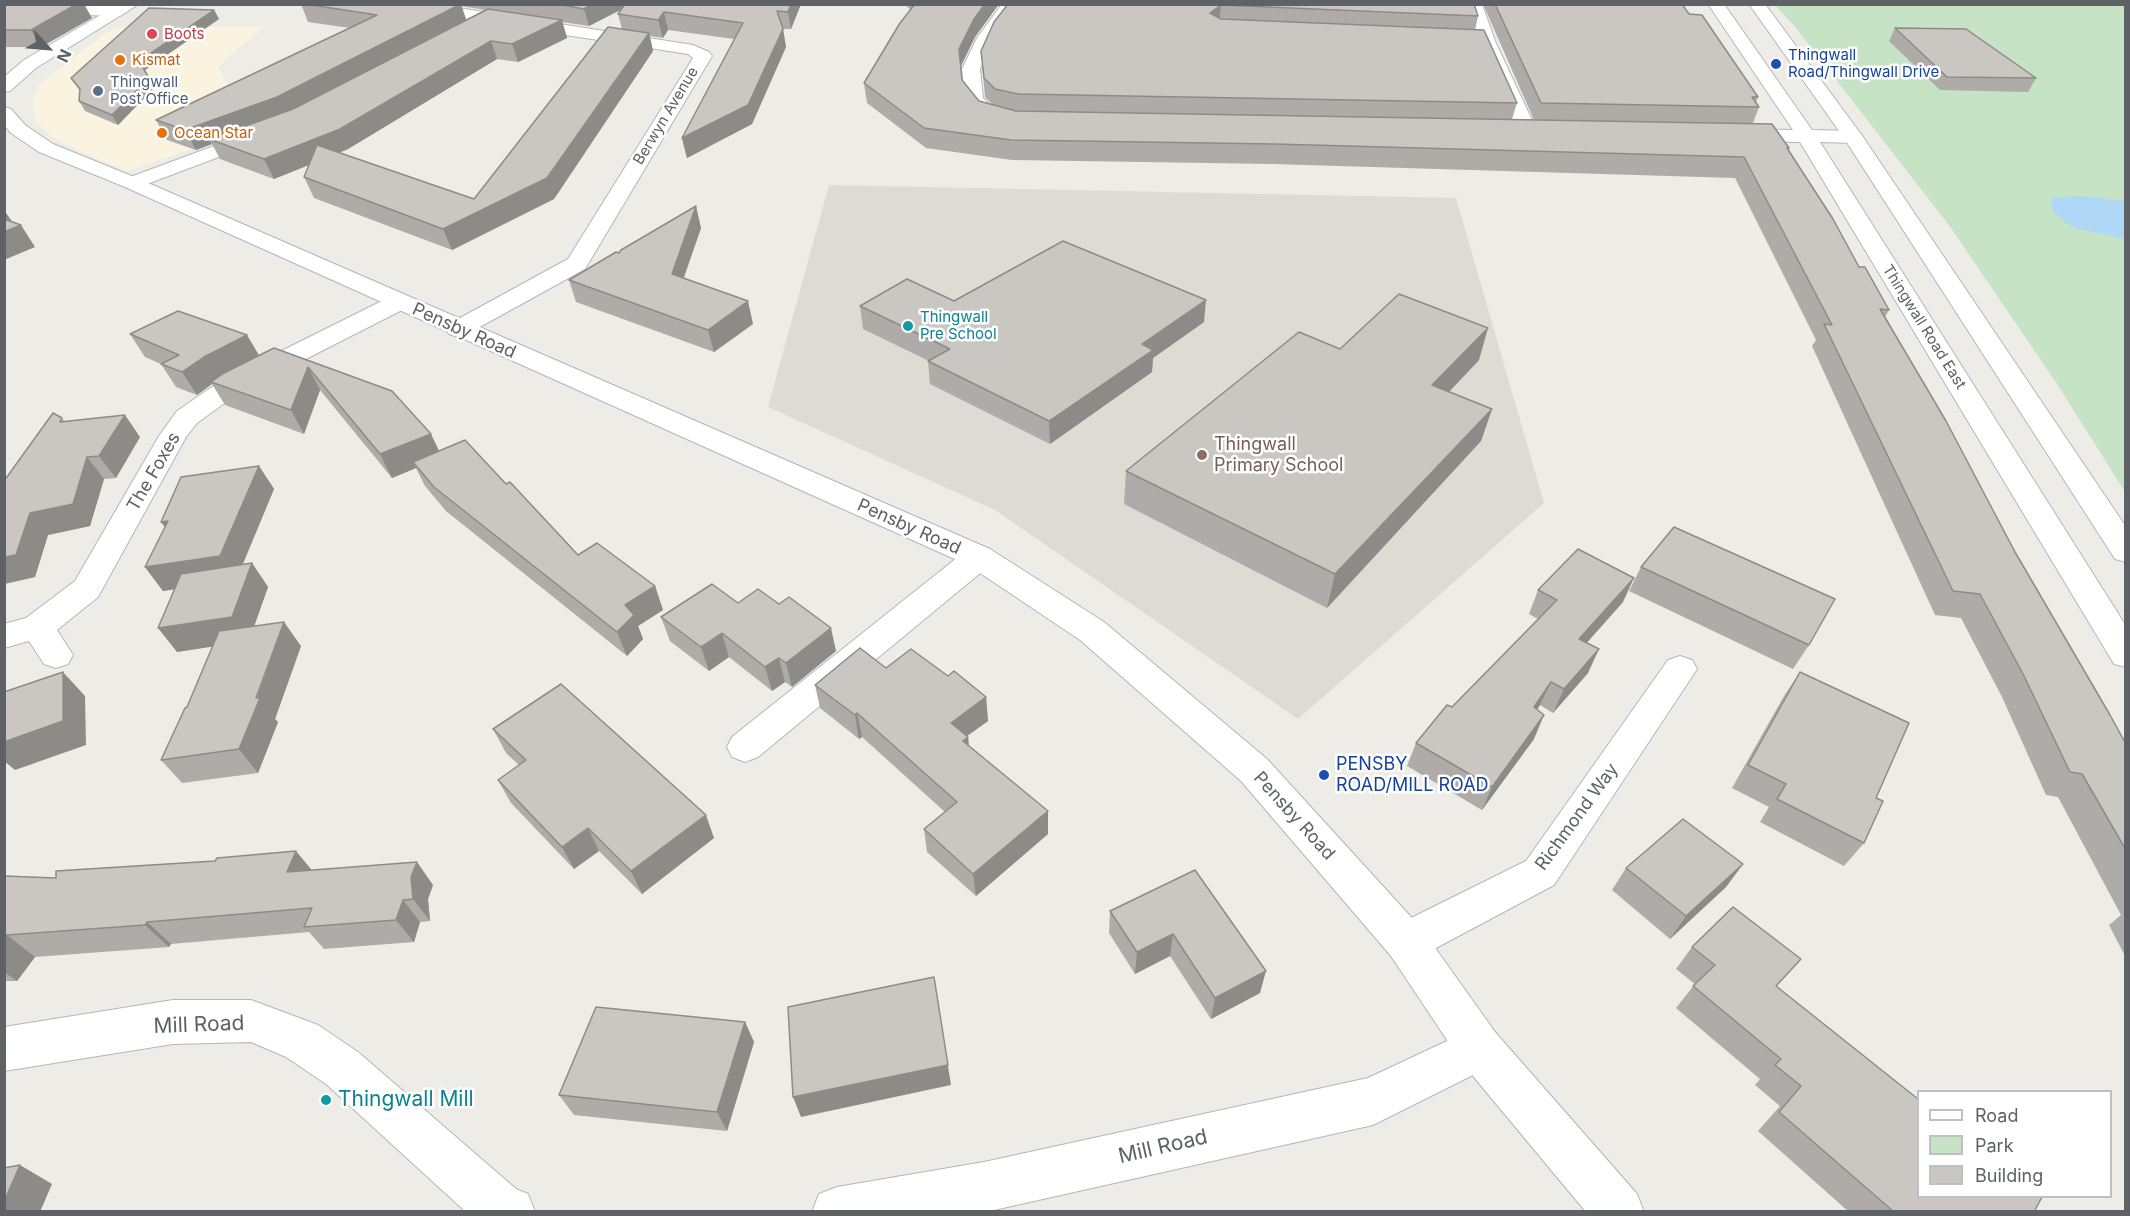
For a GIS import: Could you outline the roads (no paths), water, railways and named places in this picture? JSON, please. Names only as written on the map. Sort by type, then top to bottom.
[{"type":"street","points":[[82,4],[81,10],[125,8]]},
{"type":"street","name":"Berwyn Avenue","points":[[399,4],[488,20],[693,50],[703,56],[577,264],[458,329]]},
{"type":"street","points":[[1011,4],[985,38],[970,69],[974,99],[988,114],[1017,122],[1029,122]]},
{"type":"street","points":[[1474,4],[1481,41],[1527,131]]},
{"type":"street","name":"Thingwall Road East","points":[[1716,4],[1808,137],[2126,655]]},
{"type":"street","points":[[1757,4],[1853,136],[2126,552]]},
{"type":"street","points":[[4,87],[30,64],[125,8]]},
{"type":"street","points":[[468,30],[488,20]]},
{"type":"street","name":"Pensby Road","points":[[4,113],[18,129],[46,148],[132,183],[458,329],[980,557],[1092,631],[1254,770],[1406,942],[1479,1048],[1619,1212]]},
{"type":"street","points":[[132,183],[272,131]]},
{"type":"street","points":[[1505,131],[1550,131]]},
{"type":"street","points":[[1714,135],[1853,136]]},
{"type":"street","name":"The Foxes","points":[[4,636],[37,627],[87,588],[173,436],[187,417],[228,388],[399,302]]},
{"type":"street","points":[[745,747],[980,557]]},
{"type":"street","points":[[37,627],[56,656]]},
{"type":"street","name":"Richmond Way","points":[[1406,942],[1540,873],[1680,669]]},
{"type":"street","name":"Mill Road","points":[[4,1049],[174,1022],[250,1021],[302,1041],[342,1068],[498,1207],[510,1212]]},
{"type":"street","name":"Mill Road","points":[[837,1212],[988,1199],[1373,1101],[1479,1048]]},
{"type":"water","points":[[2080,196],[2125,201],[2125,239],[2079,229],[2067,224],[2053,211],[2051,198]]},
{"type":"place","name":"Boots","points":[[152,34]]},
{"type":"place","name":"Kismat","points":[[120,60]]},
{"type":"place","name":"Thingwall Road/Thingwall Drive","points":[[1776,64]]},
{"type":"place","name":"Thingwall Post Office","points":[[98,91]]},
{"type":"place","name":"Ocean Star","points":[[162,133]]},
{"type":"place","name":"Thingwall Pre School","points":[[908,326]]},
{"type":"place","name":"Thingwall Primary School","points":[[1202,455]]},
{"type":"place","name":"PENSBY ROAD/MILL ROAD","points":[[1324,775]]},
{"type":"place","name":"Thingwall Mill","points":[[326,1100]]}]
